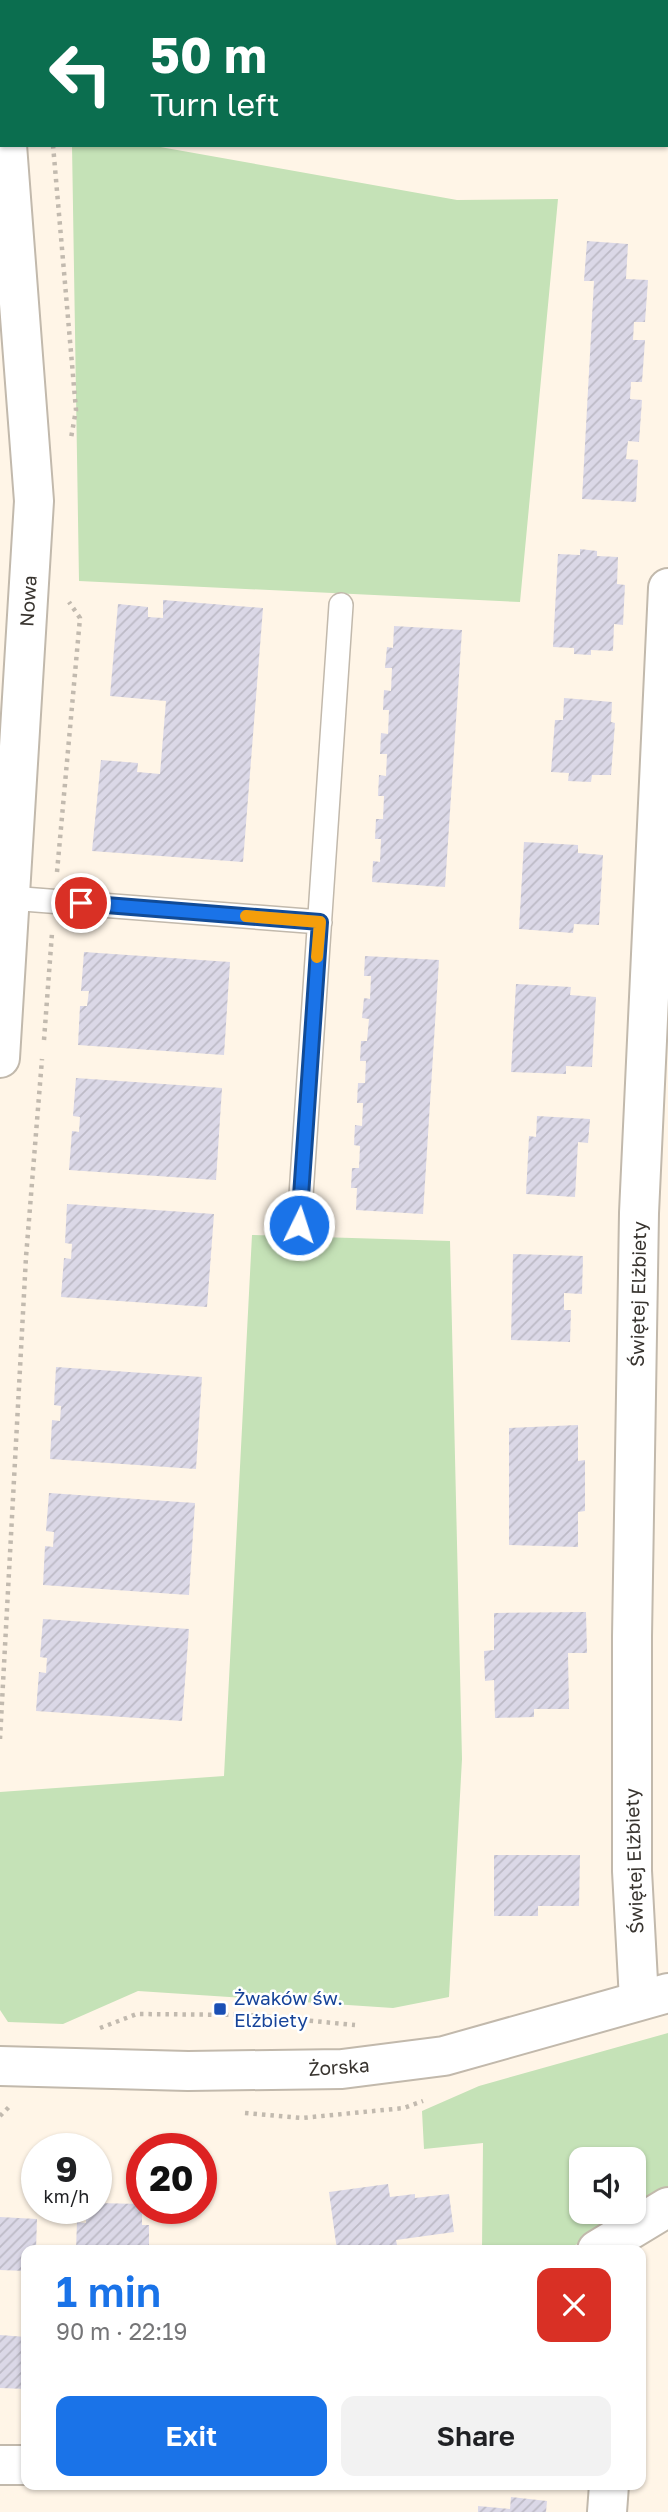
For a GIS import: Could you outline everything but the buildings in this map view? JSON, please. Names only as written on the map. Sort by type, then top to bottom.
[{"type":"street","name":"Nowa","points":[[0,1058],[34,501],[13,385],[7,147]]},
{"type":"street","name":"Świętej Elżbiety","points":[[653,1996],[632,1871],[632,1637],[639,1213],[668,588]]},
{"type":"street","name":"Żorska","points":[[0,2066],[188,2071],[342,2069],[444,2056],[653,1996]]},
{"type":"street","points":[[614,2245],[634,2239],[668,2207]]},
{"type":"street","points":[[0,2465],[21,2465]]},
{"type":"street","points":[[607,2512],[609,2490]]},
{"type":"lane","points":[[299,1225],[341,605]]},
{"type":"lane","points":[[10,898],[320,922]]},
{"type":"path","points":[[53,147],[76,410],[69,447]]},
{"type":"path","points":[[0,1739],[26,1257],[80,618],[63,594]]},
{"type":"path","points":[[136,2014],[249,2015],[358,2025]]},
{"type":"green space","points":[[72,147],[160,147],[457,200],[558,199],[520,602],[79,581]]},
{"type":"green space","points":[[252,1235],[450,1241],[462,1759],[449,1997],[393,2008],[138,1991],[63,2024],[8,2022],[0,2010],[0,1792],[224,1776]]},
{"type":"green space","points":[[668,2033],[668,2189],[646,2203],[646,2147],[569,2147],[569,2224],[610,2224],[575,2245],[482,2245],[483,2143],[424,2149],[422,2111],[479,2086]]},
{"type":"slow traffic","points":[[246,916],[320,922],[317,957]]},
{"type":"place","name":"Żwaków św. Elżbiety","points":[[220,2009]]},
{"type":"route","points":[[81,903],[320,922],[299,1225]]}]
